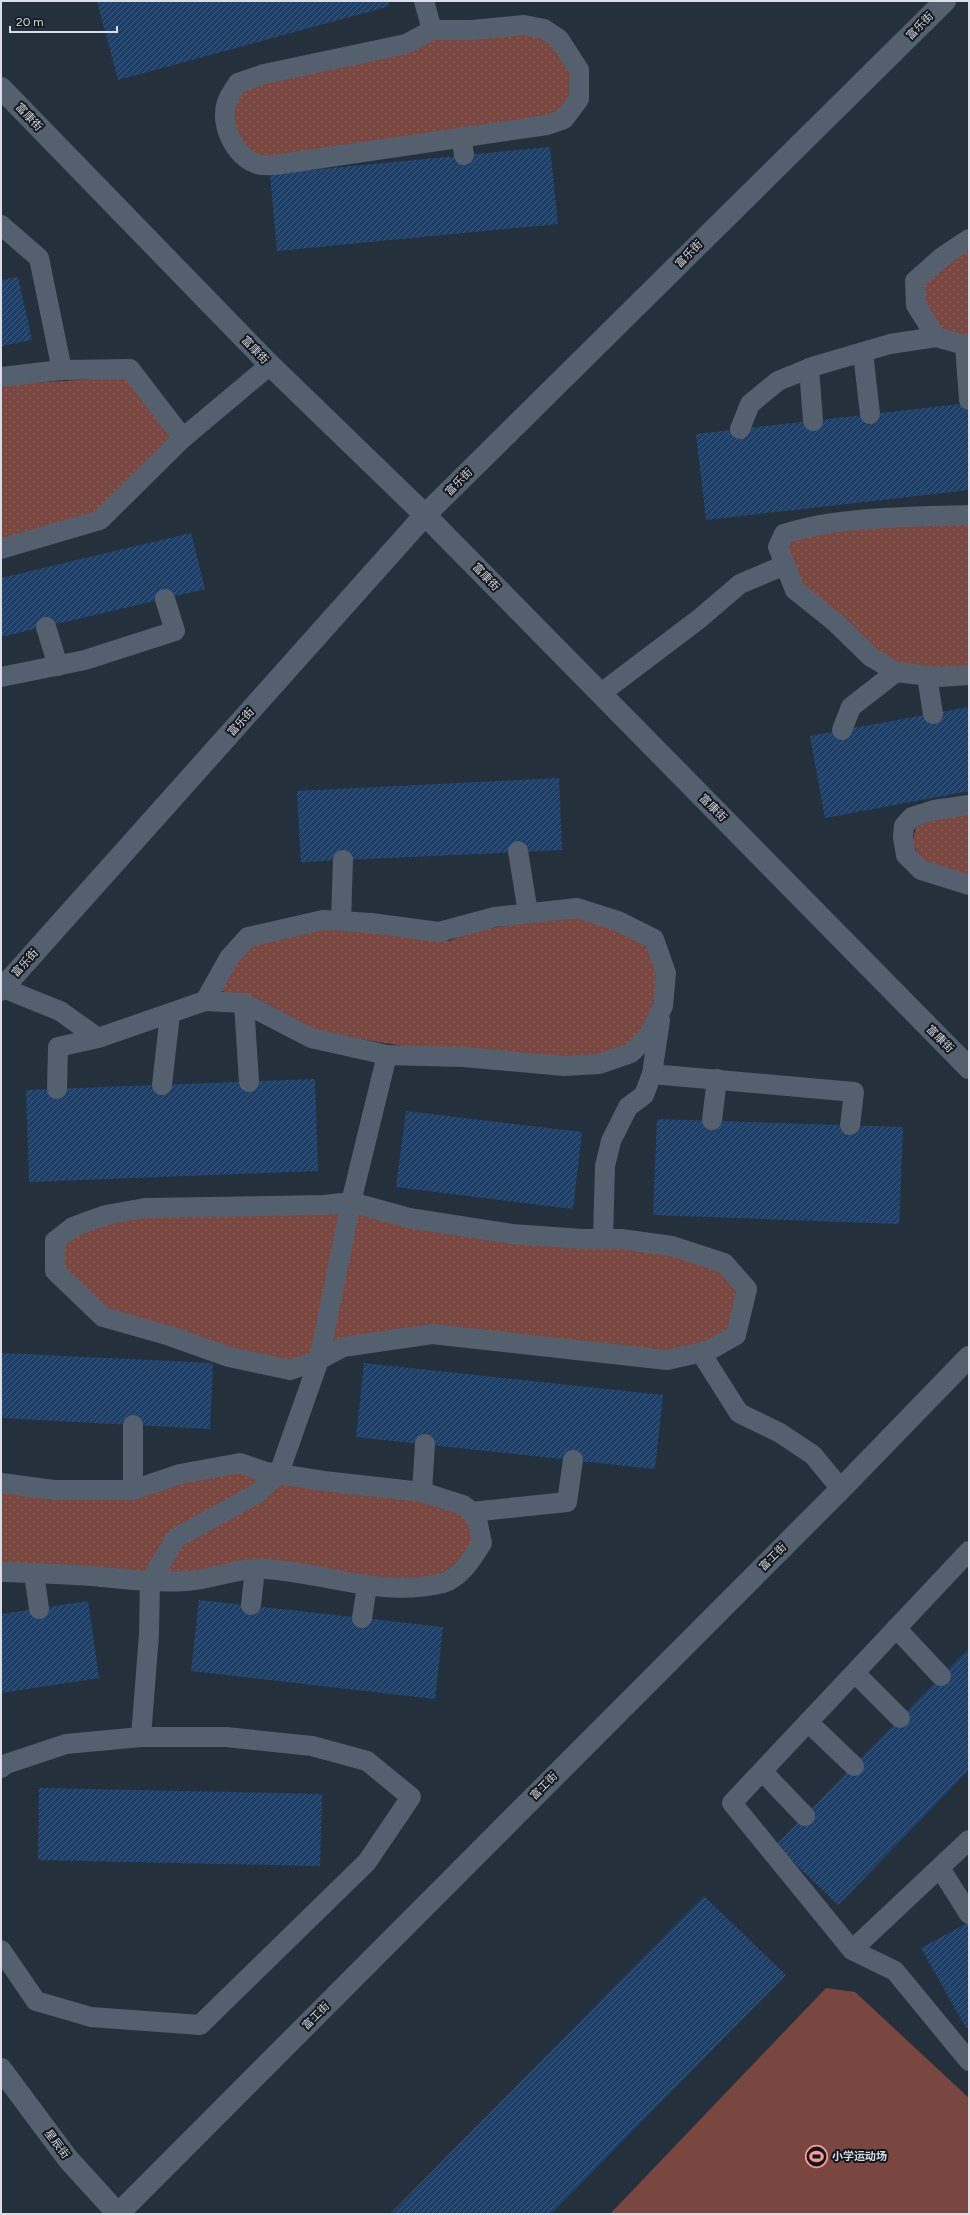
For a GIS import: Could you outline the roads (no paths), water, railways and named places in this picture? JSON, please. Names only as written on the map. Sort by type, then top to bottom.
[{"type":"street","name":"富乐街","points":[[2,989],[426,515],[945,1]]},
{"type":"street","name":"富康街","points":[[1,88],[270,365],[426,515],[600,694],[969,1068]]},
{"type":"street","name":"富工街","points":[[118,2214],[841,1489],[969,1357]]},
{"type":"street","name":"星辰街","points":[[1,2069],[68,2159],[118,2214]]},
{"type":"lane","points":[[424,1],[432,30]]},
{"type":"lane","points":[[524,25],[544,29],[559,39],[579,70],[579,99],[564,119],[547,125],[463,146],[334,162],[257,164],[243,157],[231,141],[226,121],[226,103],[238,83],[264,74],[406,44],[432,30],[472,30],[524,25]]},
{"type":"lane","points":[[1,225],[40,258],[62,370]]},
{"type":"lane","points":[[936,337],[916,305],[915,282],[942,256],[969,239]]},
{"type":"lane","points":[[740,429],[750,404],[778,381],[809,368],[890,344],[936,337],[967,346],[969,400]]},
{"type":"lane","points":[[863,353],[870,414]]},
{"type":"lane","points":[[1,549],[100,520],[183,438],[270,365]]},
{"type":"lane","points":[[809,368],[813,421]]},
{"type":"lane","points":[[1,377],[62,370],[130,369],[183,438]]},
{"type":"lane","points":[[969,515],[843,522],[797,530],[784,534],[778,547],[795,590],[835,622],[871,657],[896,672],[926,676],[969,675]]},
{"type":"lane","points":[[600,694],[699,619],[740,584],[785,565]]},
{"type":"lane","points":[[1,677],[85,660],[175,631],[165,598]]},
{"type":"lane","points":[[46,627],[58,666]]},
{"type":"lane","points":[[842,730],[851,707],[896,672]]},
{"type":"lane","points":[[926,676],[933,714]]},
{"type":"lane","points":[[969,805],[934,810],[912,817],[904,826],[903,837],[906,855],[921,870],[969,885]]},
{"type":"lane","points":[[518,851],[528,913]]},
{"type":"lane","points":[[341,921],[343,860]]},
{"type":"lane","points":[[205,1001],[229,958],[248,937],[323,920],[371,923],[439,932],[495,917],[577,908],[618,921],[654,939],[666,973],[663,1006],[652,1074],[644,1095],[628,1107],[611,1141],[606,1166],[603,1238]]},
{"type":"lane","points":[[2,989],[60,1011],[98,1038]]},
{"type":"lane","points":[[57,1089],[58,1047],[98,1038],[205,1001],[244,1003],[311,1038],[387,1055],[464,1058],[564,1066],[598,1064],[631,1053],[649,1036],[663,1006]]},
{"type":"lane","points":[[244,1003],[249,1082]]},
{"type":"lane","points":[[162,1085],[170,1014]]},
{"type":"lane","points":[[141,1737],[149,1634],[150,1581],[176,1538],[256,1494],[279,1473],[319,1360],[351,1202],[387,1055]]},
{"type":"lane","points":[[652,1074],[854,1092],[850,1125]]},
{"type":"lane","points":[[712,1120],[717,1079]]},
{"type":"lane","points":[[351,1202],[409,1218],[512,1234],[621,1238],[672,1246],[724,1264],[746,1289],[736,1335],[708,1351],[667,1360],[432,1334],[343,1347],[319,1360],[290,1370],[229,1357],[170,1336],[104,1317],[55,1271],[55,1241],[73,1227],[106,1215],[145,1208],[324,1205],[351,1202]]},
{"type":"lane","points":[[701,1352],[739,1413],[780,1433],[813,1455],[841,1489]]},
{"type":"lane","points":[[133,1425],[133,1490]]},
{"type":"lane","points":[[422,1492],[425,1444]]},
{"type":"lane","points":[[471,1512],[567,1502],[573,1460]]},
{"type":"lane","points":[[1,1483],[54,1490],[133,1490],[180,1474],[240,1463],[266,1472],[324,1481],[422,1492],[463,1505],[476,1515],[482,1542],[470,1564],[445,1582],[409,1589],[368,1586],[293,1571],[255,1569],[231,1571],[188,1581],[150,1581],[1,1572]]},
{"type":"lane","points":[[968,1556],[896,1628],[732,1803],[852,1950],[895,1971],[969,2061]]},
{"type":"lane","points":[[251,1605],[255,1569]]},
{"type":"lane","points":[[34,1573],[40,1609]]},
{"type":"lane","points":[[362,1618],[368,1586]]},
{"type":"lane","points":[[896,1628],[941,1676]]},
{"type":"lane","points":[[855,1673],[900,1718]]},
{"type":"lane","points":[[808,1722],[854,1766]]},
{"type":"lane","points":[[1,1768],[6,1764],[66,1744],[141,1737],[226,1737],[312,1746],[367,1761],[411,1797],[367,1862],[200,2025],[90,2018],[36,2002],[1,1950]]},
{"type":"lane","points":[[762,1771],[805,1816]]},
{"type":"lane","points":[[852,1950],[969,1840]]},
{"type":"lane","points":[[940,1868],[969,1914]]},
{"type":"place","name":"小学运动场","points":[[817,2156]]}]
